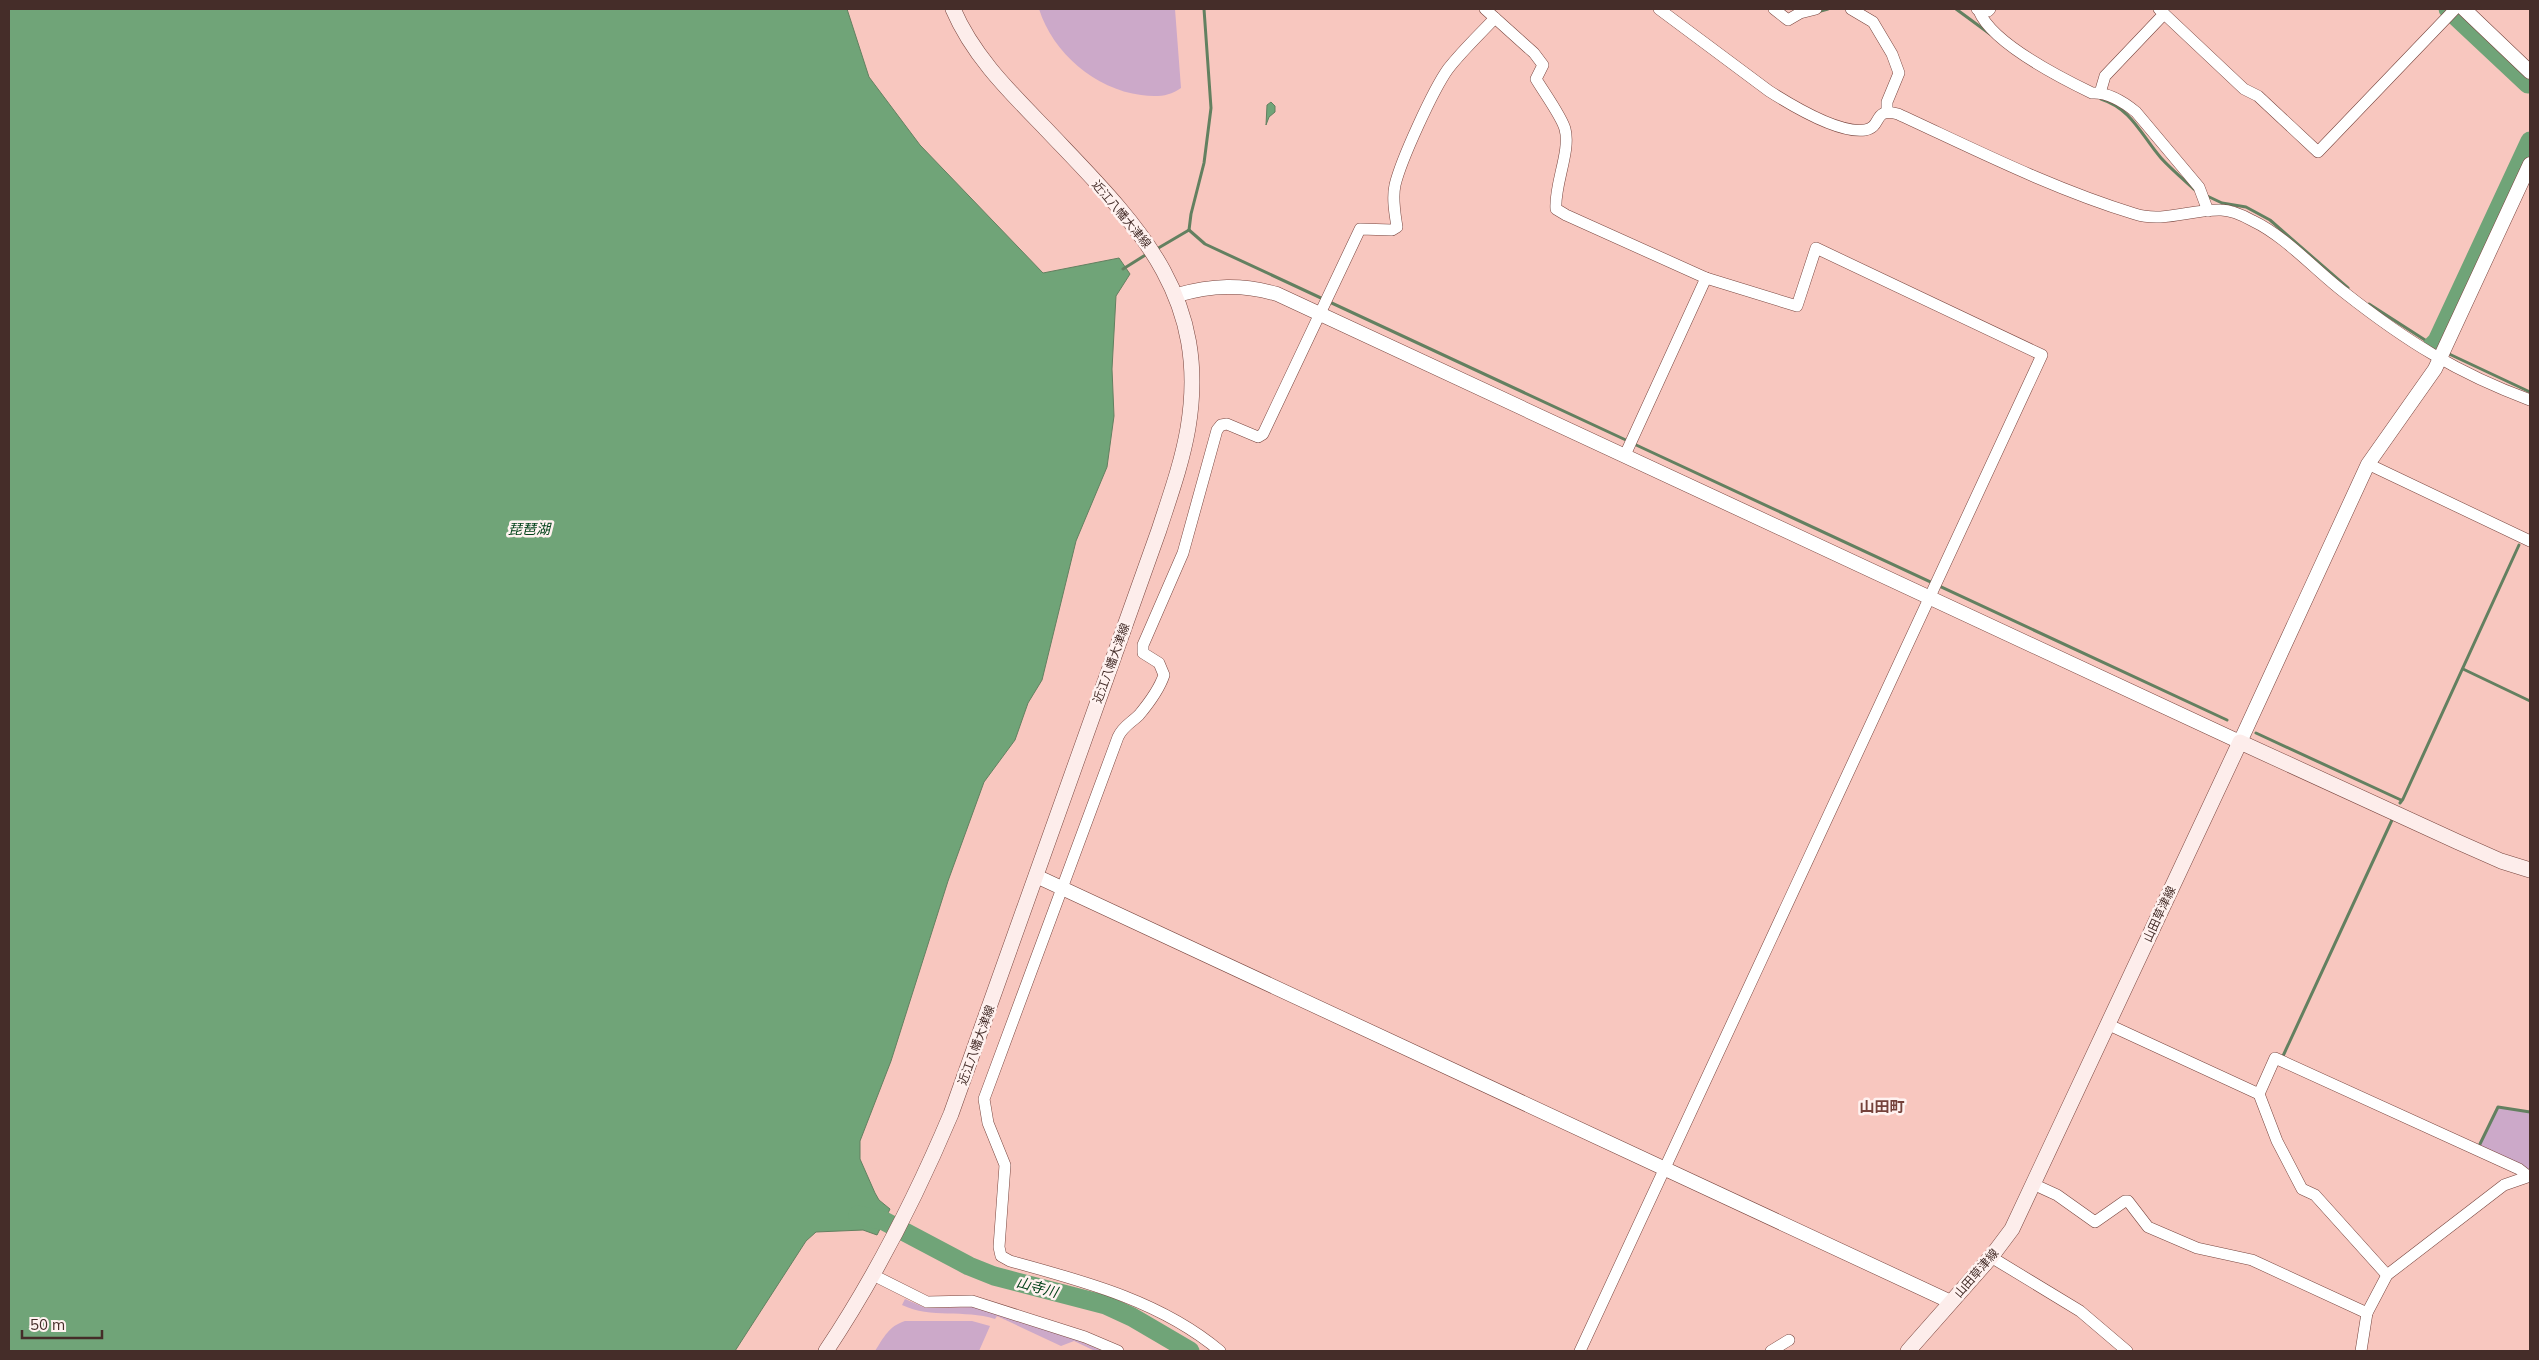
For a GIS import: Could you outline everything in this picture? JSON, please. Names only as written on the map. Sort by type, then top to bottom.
[{"type":"main road","name":"近江八幡大津線","points":[[826,1351],[891,1243],[951,1114],[1152,547],[1180,461],[1188,429],[1192,389],[1186,334],[1177,296],[1153,251],[1114,201],[989,68],[966,35],[953,9]]},
{"type":"main road","points":[[2240,742],[2501,861],[2530,870]]},
{"type":"main road","name":"山田草津線","points":[[1908,1351],[1991,1257],[2012,1229],[2240,742]]},
{"type":"street","points":[[1485,9],[1534,53],[1543,65],[1536,79],[1565,129],[1564,158],[1555,196],[1556,209],[1706,278],[1797,306],[1816,248],[2042,355],[1580,1351]]},
{"type":"street","points":[[1659,9],[1769,91],[1813,115],[1850,130],[1866,130],[1872,126],[1882,113],[1887,111],[1898,114],[2038,179],[2136,215],[2163,217],[2208,211],[2231,212],[2254,221],[2275,234],[2343,292],[2439,360],[2500,389],[2530,400]]},
{"type":"street","points":[[1774,9],[1788,20],[1800,13],[1816,9]]},
{"type":"street","points":[[1851,9],[1873,22],[1892,54],[1899,73],[1888,102],[1887,111]]},
{"type":"street","points":[[1982,9],[1984,22],[2040,65],[2092,93],[2100,92],[2124,102],[2136,112],[2199,187],[2208,211]]},
{"type":"street","points":[[2100,92],[2105,76],[2162,11],[2244,89],[2258,96],[2318,152],[2455,9]]},
{"type":"street","points":[[2464,9],[2530,72]]},
{"type":"street","points":[[1220,1351],[1171,1320],[1110,1290],[1010,1261],[1001,1256],[999,1247],[1005,1165],[988,1123],[984,1099],[1122,727],[1138,716],[1160,687],[1164,675],[1159,663],[1143,653],[1143,645],[1183,553],[1217,430],[1221,424],[1227,424],[1258,437],[1263,434],[1323,303],[1360,229],[1392,230],[1396,228],[1395,185],[1412,142],[1437,89],[1449,69],[1495,18]]},
{"type":"street","points":[[1177,296],[1201,288],[1246,287],[1323,303],[1935,588],[2240,742],[2368,464],[2439,360],[2530,164]]},
{"type":"street","points":[[1630,446],[1706,278]]},
{"type":"street","points":[[2368,464],[2530,542]]},
{"type":"street","points":[[1036,876],[1951,1302]]},
{"type":"street","points":[[2107,1024],[2259,1094],[2277,1141],[2302,1189],[2315,1195],[2387,1275]]},
{"type":"street","points":[[2259,1094],[2275,1058],[2529,1176]]},
{"type":"street","points":[[2361,1351],[2367,1313],[2387,1275],[2504,1185],[2529,1176]]},
{"type":"street","points":[[2033,1184],[2057,1196],[2095,1222],[2125,1201],[2128,1201],[2148,1227],[2197,1248],[2252,1260],[2367,1313]]},
{"type":"street","points":[[1991,1257],[2080,1311],[2127,1351]]},
{"type":"street","points":[[873,1275],[928,1302],[972,1301],[1085,1337],[1118,1351]]},
{"type":"street","points":[[1771,1351],[1789,1340]]},
{"type":"shaded area","points":[[1039,9],[1175,9],[1181,88],[1162,96],[1141,95],[1124,91],[1092,77],[1065,54],[1054,40]]},
{"type":"shaded area","points":[[2499,1107],[2530,1112],[2530,1171],[2480,1146]]},
{"type":"shaded area","points":[[905,1299],[926,1308],[973,1307],[1069,1337],[1103,1351],[1095,1351],[1074,1341],[1061,1346],[997,1316],[995,1319],[983,1316],[924,1312],[902,1305]]},
{"type":"shaded area","points":[[905,1321],[972,1321],[990,1326],[979,1351],[875,1351],[891,1329]]},
{"type":"water","name":"琵琶湖","points":[[9,9],[847,9],[869,77],[920,145],[1043,273],[1119,258],[1130,274],[1116,296],[1112,369],[1114,416],[1107,467],[1076,541],[1042,680],[1028,703],[1015,740],[984,782],[948,881],[891,1061],[860,1141],[860,1159],[875,1193],[879,1200],[890,1209],[877,1235],[863,1230],[816,1232],[806,1241],[735,1351],[9,1351]]},
{"type":"water","points":[[1271,102],[1275,106],[1275,112],[1269,117],[1266,125],[1267,105]]},
{"type":"waterway","points":[[1189,230],[1191,214],[1204,163],[1211,108],[1204,9]]},
{"type":"waterway","points":[[1817,12],[1828,9]]},
{"type":"waterway","points":[[1956,9],[1990,34]]},
{"type":"waterway","points":[[2448,9],[2528,84]]},
{"type":"waterway","points":[[2101,99],[2121,109],[2161,158],[2195,190]]},
{"type":"waterway","points":[[2432,346],[2437,341],[2530,141]]},
{"type":"waterway","points":[[2205,195],[2222,203],[2246,207],[2270,220],[2348,288]]},
{"type":"waterway","points":[[1189,230],[1205,244],[1628,441]]},
{"type":"waterway","points":[[1155,250],[1189,230]]},
{"type":"waterway","points":[[1123,269],[1147,254]]},
{"type":"waterway","points":[[2369,304],[2439,349]]},
{"type":"waterway","points":[[2447,353],[2530,392]]},
{"type":"waterway","points":[[1634,444],[2227,720]]},
{"type":"waterway","points":[[2400,803],[2519,545]]},
{"type":"waterway","points":[[2463,669],[2530,701]]},
{"type":"waterway","points":[[2256,733],[2401,800]]},
{"type":"waterway","points":[[2283,1056],[2392,820]]},
{"type":"waterway","points":[[2479,1146],[2498,1107],[2530,1112]]},
{"type":"waterway","name":"山寺川","points":[[858,1215],[884,1221],[969,1266],[994,1276],[1106,1305],[1132,1317],[1190,1351]]},
{"type":"district","name":"山田町","points":[[1882,1106]]}]
